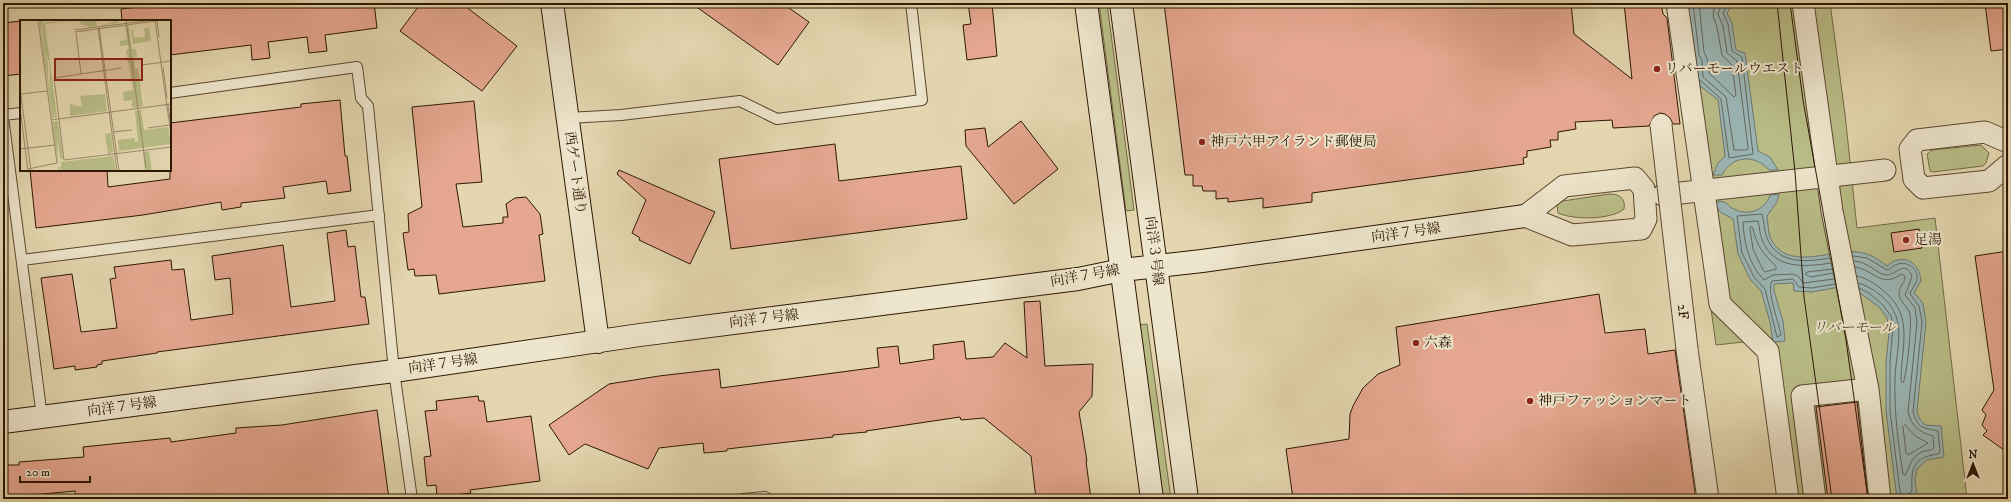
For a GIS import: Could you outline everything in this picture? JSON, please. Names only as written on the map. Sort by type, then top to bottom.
[{"type":"street","name":"西ゲート通り","points":[[552,3],[598,342]]},
{"type":"street","points":[[1086,3],[1152,499]]},
{"type":"street","name":"向洋３号線","points":[[1121,3],[1187,499]]},
{"type":"street","points":[[1676,3],[1702,191],[1720,304],[1768,350],[1788,499]]},
{"type":"street","points":[[1803,3],[1827,176],[1839,248],[1868,389],[1880,499]]},
{"type":"street","name":"2F","points":[[1661,125],[1687,349],[1708,499]]},
{"type":"street","points":[[2008,142],[1985,132],[1917,140],[1910,149],[1914,179],[1924,188],[1989,180],[2008,165]]},
{"type":"street","points":[[1663,195],[1885,170]]},
{"type":"street","name":"向洋７号線","points":[[3,422],[394,371],[640,335],[1078,279],[1156,265],[1202,261],[1525,216],[1564,186],[1635,178],[1644,189],[1646,219],[1641,229],[1572,235],[1525,216]]},
{"type":"street","points":[[1815,499],[1802,396],[1868,389]]},
{"type":"street","points":[[1783,459],[1809,456]]},
{"type":"lane","points":[[568,118],[621,115],[740,101],[777,119],[922,100],[911,3]]},
{"type":"lane","points":[[171,93],[357,67],[361,98],[368,106],[394,371],[412,499]]},
{"type":"lane","points":[[20,113],[3,116],[42,417]]},
{"type":"lane","points":[[22,260],[379,215]]},
{"type":"lane","points":[[743,499],[764,497],[768,499]]},
{"type":"green space","points":[[1099,3],[1107,3],[1134,210],[1126,211]]},
{"type":"green space","name":"リバーモール","points":[[1669,3],[1830,3],[1845,114],[1857,228],[1935,218],[1967,499],[1783,499],[1761,340],[1716,345]]},
{"type":"green space","points":[[1981,145],[1989,153],[1986,163],[1983,166],[1933,172],[1930,171],[1927,154],[1932,150]]},
{"type":"green space","points":[[1609,194],[1619,196],[1623,199],[1624,209],[1618,213],[1592,218],[1573,217],[1558,213],[1557,205],[1563,201]]},
{"type":"green space","points":[[1147,324],[1171,499],[1163,499],[1139,325]]},
{"type":"water","points":[[1684,3],[1733,3],[1727,13],[1732,23],[1736,50],[1745,53],[1758,151],[1770,157],[1778,170],[1769,170],[1757,161],[1744,159],[1738,160],[1726,168],[1722,175],[1713,175],[1718,163],[1725,156],[1718,100],[1694,81]]},
{"type":"water","points":[[1779,194],[1777,202],[1767,216],[1768,229],[1770,237],[1777,248],[1787,254],[1797,257],[1809,257],[1857,252],[1873,257],[1887,266],[1898,260],[1909,261],[1914,264],[1920,274],[1921,281],[1914,293],[1923,303],[1926,322],[1917,411],[1919,418],[1925,425],[1941,426],[1944,457],[1927,460],[1917,469],[1915,480],[1917,496],[1897,499],[1886,411],[1886,362],[1889,333],[1887,318],[1879,307],[1860,293],[1840,287],[1812,292],[1794,291],[1793,283],[1774,284],[1774,291],[1783,321],[1785,341],[1773,342],[1770,322],[1761,291],[1750,279],[1738,254],[1733,219],[1720,212],[1714,202],[1723,202],[1739,211],[1750,212],[1755,211],[1764,205],[1770,195]]},
{"type":"building","points":[[168,3],[374,3],[377,28],[325,35],[327,51],[309,53],[307,37],[268,42],[270,58],[252,60],[251,45],[171,55],[171,20],[122,20],[121,9]]},
{"type":"building","points":[[421,3],[461,3],[517,46],[482,91],[400,31]]},
{"type":"building","points":[[691,3],[782,3],[809,22],[778,65]]},
{"type":"building","points":[[968,3],[992,3],[997,56],[967,60],[963,25],[971,24]]},
{"type":"building","points":[[1164,3],[1571,3],[1574,34],[1632,79],[1624,3],[1661,3],[1663,14],[1667,18],[1680,124],[1673,124],[1670,118],[1665,114],[1660,113],[1654,116],[1649,126],[1613,128],[1612,120],[1575,122],[1576,129],[1558,132],[1558,140],[1550,140],[1551,147],[1527,151],[1527,157],[1523,158],[1524,164],[1312,193],[1312,202],[1263,208],[1263,198],[1228,202],[1228,198],[1216,199],[1216,191],[1203,191],[1202,186],[1193,186],[1193,175],[1185,175]]},
{"type":"building","points":[[1985,3],[2008,3],[2008,49],[1991,51]]},
{"type":"building","points":[[20,21],[20,74],[3,76],[3,23]]},
{"type":"building","points":[[340,100],[345,156],[347,156],[351,191],[328,194],[326,181],[283,187],[285,198],[241,203],[241,207],[222,210],[221,202],[143,215],[36,228],[30,171],[107,171],[108,187],[170,179],[171,123],[301,107],[301,104]]},
{"type":"building","points":[[474,101],[482,182],[456,184],[463,227],[503,223],[503,217],[508,217],[506,204],[515,198],[526,197],[540,214],[543,234],[539,235],[545,281],[439,294],[436,275],[415,276],[414,269],[408,270],[403,233],[409,232],[408,214],[422,207],[412,107]]},
{"type":"building","points":[[1021,121],[1058,169],[1014,204],[966,146],[965,130],[985,128],[988,147]]},
{"type":"building","points":[[835,144],[839,181],[961,166],[967,219],[731,249],[719,159]]},
{"type":"building","points":[[619,170],[715,212],[690,264],[639,240],[640,238],[632,233],[646,200],[617,174]]},
{"type":"building","name":"足湯","points":[[1919,229],[1922,248],[1894,252],[1891,233]]},
{"type":"building","points":[[346,230],[348,247],[355,246],[361,297],[365,297],[369,324],[157,352],[102,361],[102,364],[97,365],[97,367],[75,370],[75,366],[54,369],[41,278],[72,274],[81,332],[117,328],[110,279],[116,278],[114,267],[171,260],[172,270],[184,269],[191,320],[233,314],[230,278],[215,280],[212,256],[283,245],[291,307],[335,301],[327,233]]},
{"type":"building","points":[[2008,251],[2008,453],[1983,435],[1987,431],[1982,425],[1986,415],[1982,410],[1994,390],[1975,256]]},
{"type":"building","name":"神戸ファッションマート","points":[[1599,294],[1605,333],[1645,329],[1648,354],[1675,350],[1696,499],[1293,499],[1286,449],[1349,439],[1350,414],[1363,388],[1378,374],[1400,365],[1396,327]]},
{"type":"building","points":[[1040,301],[1045,366],[1093,364],[1092,396],[1079,412],[1087,461],[1091,499],[1036,499],[1031,456],[984,418],[961,420],[960,417],[866,431],[867,432],[833,435],[833,437],[727,449],[727,451],[704,453],[703,443],[659,448],[648,469],[585,444],[569,455],[549,425],[609,384],[659,376],[719,369],[721,388],[879,367],[877,348],[898,346],[900,364],[934,359],[933,345],[964,341],[966,359],[993,357],[1005,343],[1027,358],[1024,302]]},
{"type":"building","points":[[478,396],[479,401],[484,401],[487,422],[531,416],[540,481],[470,490],[471,493],[437,497],[436,485],[427,486],[424,457],[431,456],[425,411],[437,410],[436,401]]},
{"type":"building","points":[[1857,402],[1868,499],[1828,499],[1816,407]]},
{"type":"building","points":[[377,410],[389,499],[76,499],[75,491],[32,495],[33,499],[3,499],[3,465],[19,465],[19,462],[84,457],[83,447],[170,438],[171,442],[236,433],[236,428],[282,425]]},
{"type":"tram line","points":[[1777,3],[1795,172],[1804,297],[1832,499]]},
{"type":"tram line","points":[[1790,3],[1803,100],[1846,340],[1868,499]]},
{"type":"place","name":"リバーモールウエスト","points":[[1657,69]]},
{"type":"place","name":"神戸六甲アイランド郵便局","points":[[1202,142]]},
{"type":"place","name":"足湯","points":[[1906,240]]},
{"type":"place","name":"六森","points":[[1416,343]]},
{"type":"place","name":"神戸ファッションマート","points":[[1530,401]]}]
